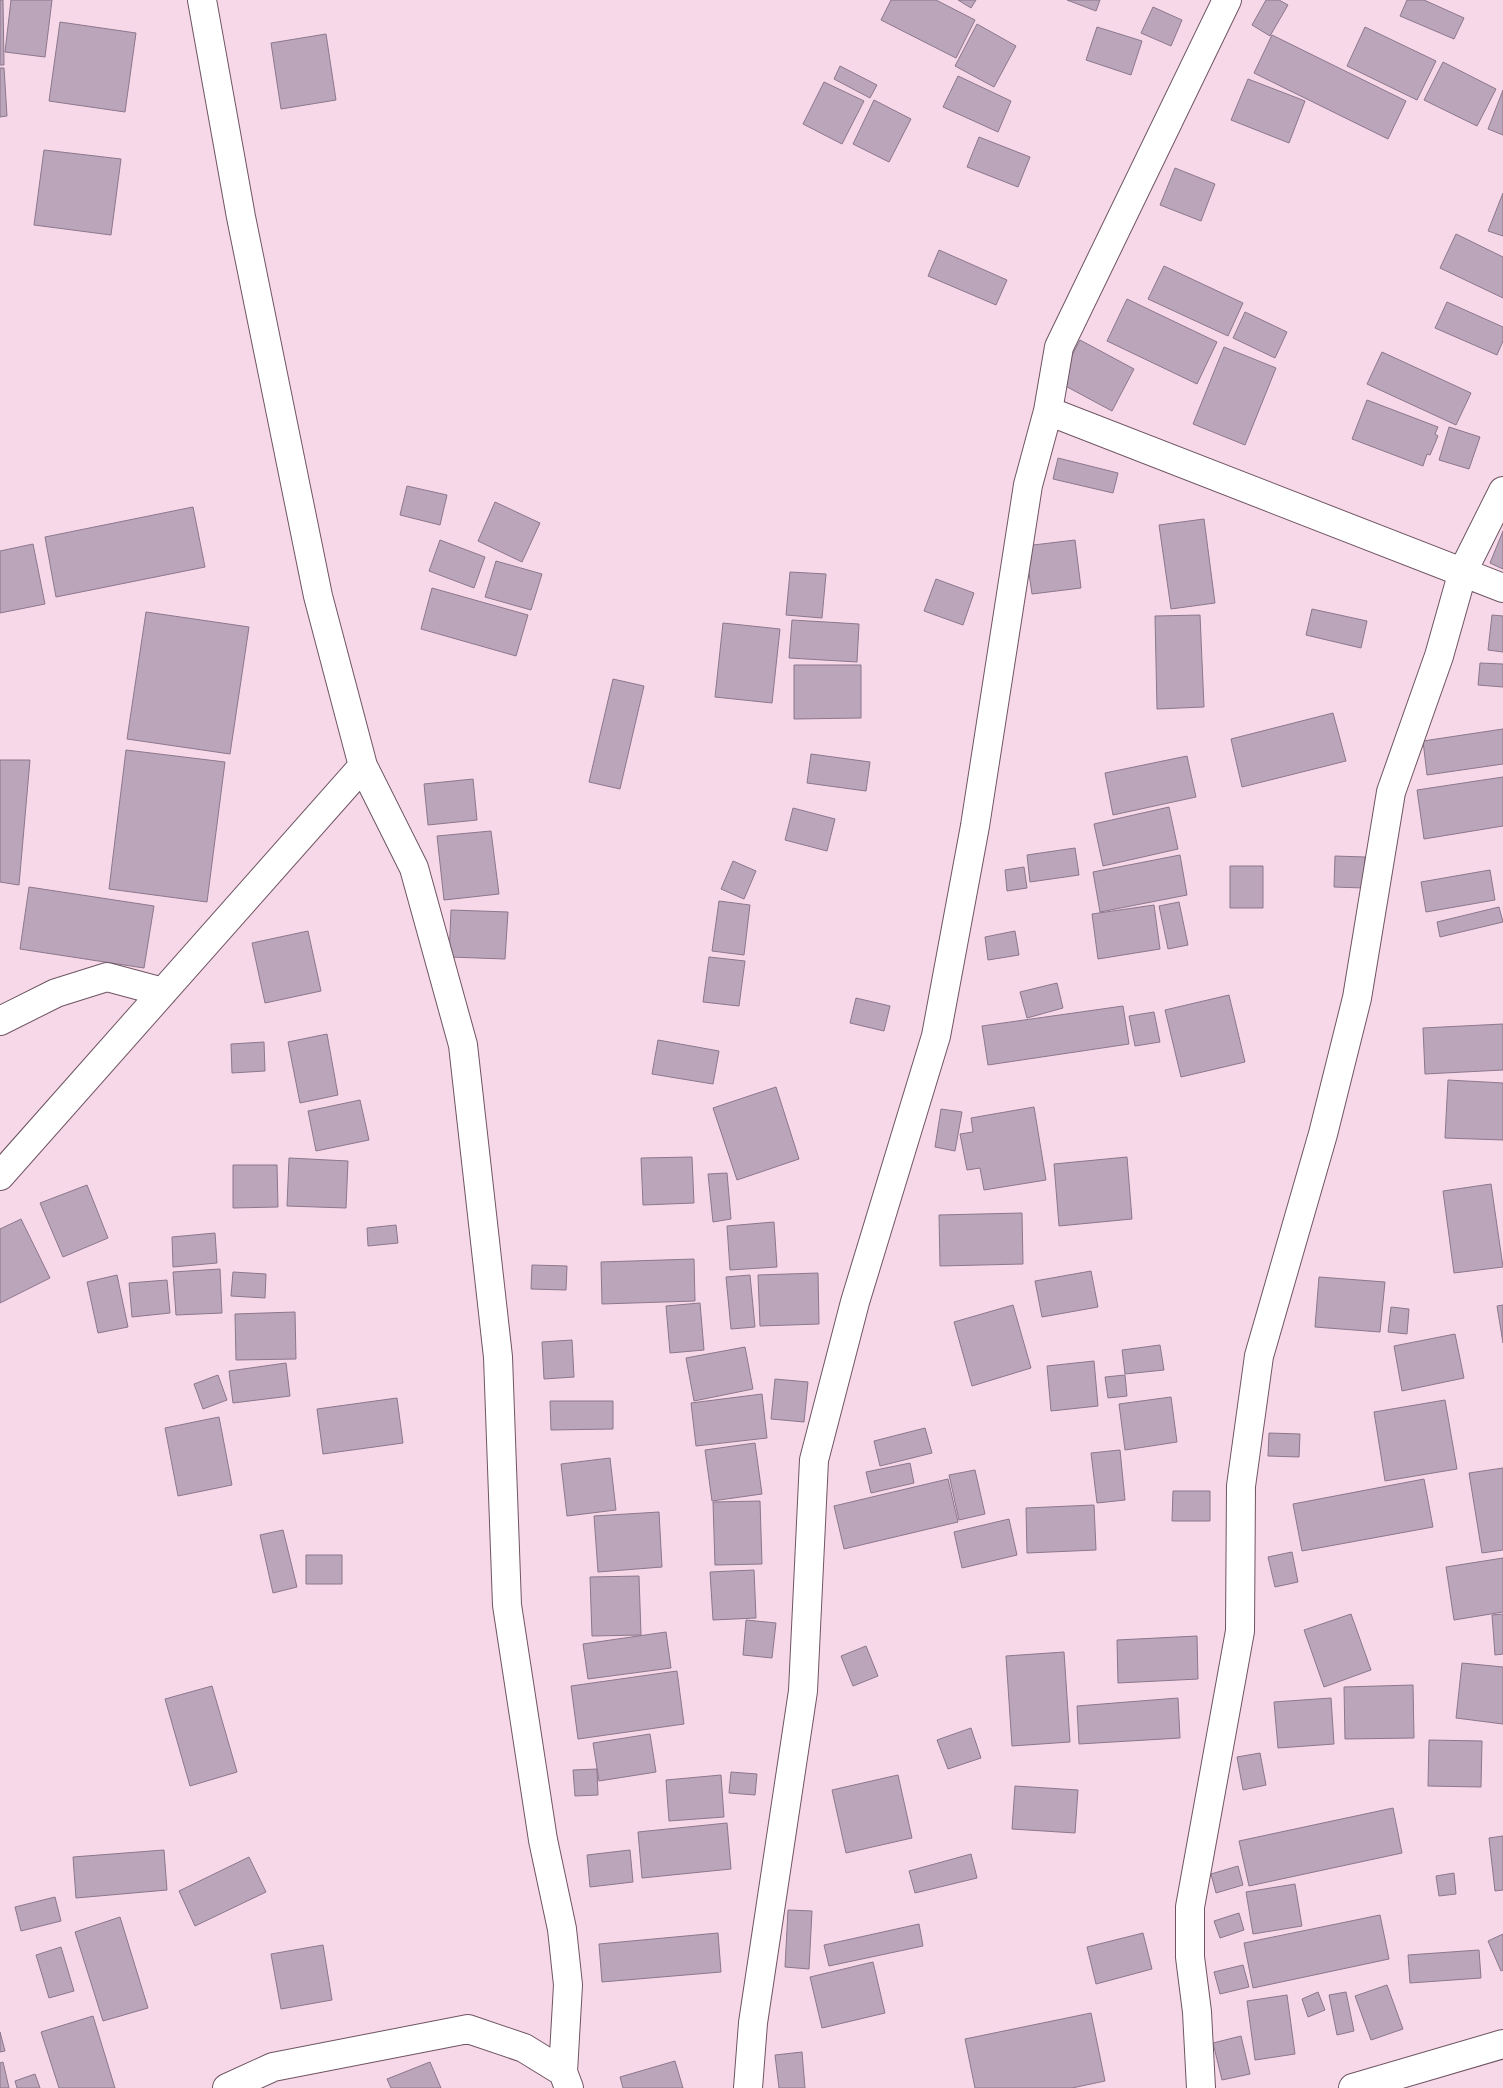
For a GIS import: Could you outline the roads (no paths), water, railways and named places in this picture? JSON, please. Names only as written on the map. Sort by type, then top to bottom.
[{"type":"street","points":[[202,0],[241,217],[318,596],[363,766],[414,868],[463,1045],[498,1357],[507,1605],[543,1840],[562,1929],[568,1985],[566,2080]]},
{"type":"street","points":[[748,2088],[753,2023],[803,1691],[814,1460],[855,1302],[936,1036],[975,826],[1028,485],[1048,411],[1059,347],[1226,0]]},
{"type":"street","points":[[1048,411],[1503,588]]},
{"type":"street","points":[[1201,2088],[1197,2012],[1190,1957],[1190,1907],[1240,1631],[1241,1486],[1259,1356],[1323,1134],[1357,998],[1391,792],[1439,656],[1463,572],[1503,490]]},
{"type":"street","points":[[0,1176],[363,766]]},
{"type":"street","points":[[0,1021],[56,993],[107,977],[163,992]]},
{"type":"street","points":[[227,2088],[273,2067],[468,2029],[524,2048],[566,2080]]},
{"type":"street","points":[[1353,2088],[1503,2044]]}]
